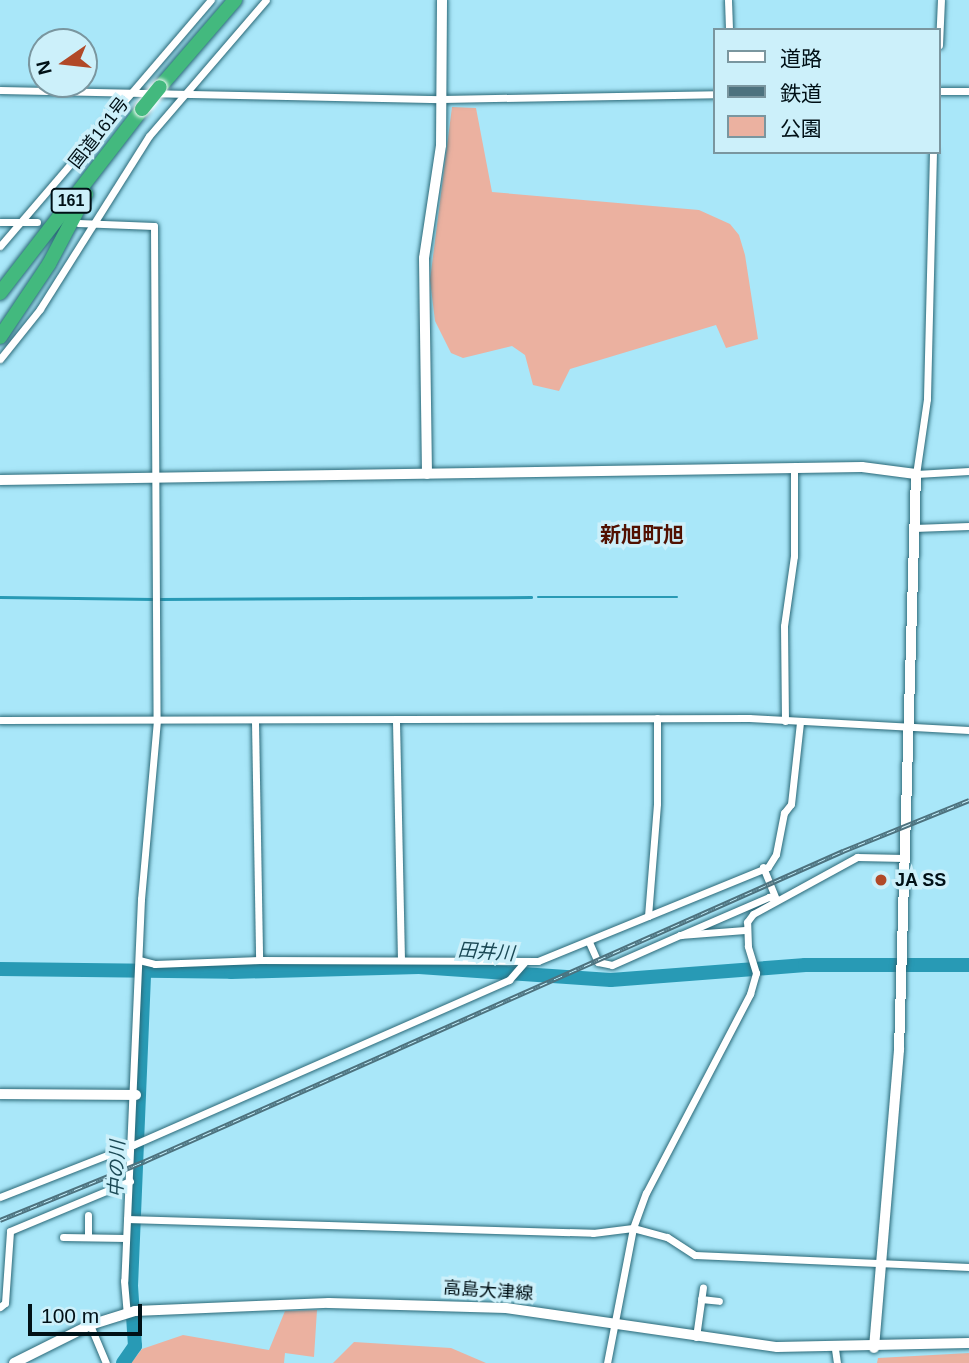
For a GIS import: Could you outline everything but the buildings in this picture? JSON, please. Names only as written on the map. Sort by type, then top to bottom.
[{"type":"highway","name":"国道161号","points":[[0,293],[142,109],[235,0]]},
{"type":"highway","points":[[0,281],[113,146]]},
{"type":"highway","points":[[0,337],[49,264],[113,146]]},
{"type":"street","points":[[0,246],[211,0]]},
{"type":"street","points":[[0,359],[40,309],[90,224],[183,93],[266,0]]},
{"type":"street","points":[[427,474],[424,258],[441,145],[442,0]]},
{"type":"street","points":[[728,0],[729,28]]},
{"type":"street","points":[[940,28],[941,0]]},
{"type":"street","points":[[0,90],[442,99],[713,94]]},
{"type":"street","points":[[941,91],[969,91]]},
{"type":"street","points":[[874,1348],[902,965],[906,726],[916,474],[927,399],[933,154]]},
{"type":"street","points":[[0,222],[37,222]]},
{"type":"street","points":[[78,223],[155,226],[158,720],[139,960],[136,1095],[126,1238],[130,1312]]},
{"type":"street","points":[[785,720],[784,626],[794,556],[794,467]]},
{"type":"street","points":[[0,480],[794,467],[862,467],[916,474],[969,471]]},
{"type":"street","points":[[914,528],[969,526]]},
{"type":"street","points":[[648,916],[657,803],[657,718]]},
{"type":"street","points":[[0,720],[255,722],[657,718],[785,720],[800,723],[969,730]]},
{"type":"street","points":[[396,721],[401,960]]},
{"type":"street","points":[[255,722],[259,960]]},
{"type":"street","points":[[139,960],[155,964],[259,960],[401,960],[522,965],[589,942],[763,867],[776,854],[784,813],[791,804],[800,723]]},
{"type":"street","points":[[607,1363],[633,1228],[646,1193],[740,1016],[756,973],[745,930],[753,914],[857,858],[904,858]]},
{"type":"street","points":[[763,867],[776,900]]},
{"type":"street","points":[[589,942],[598,962],[612,965],[769,897],[776,900]]},
{"type":"street","points":[[680,935],[745,930]]},
{"type":"street","points":[[0,1197],[133,1145],[512,977],[522,965]]},
{"type":"street","points":[[0,1094],[136,1095]]},
{"type":"street","points":[[0,1307],[5,1303],[10,1231],[130,1181]]},
{"type":"street","points":[[88,1215],[88,1237]]},
{"type":"street","points":[[127,1219],[593,1233],[633,1228],[667,1237],[695,1255],[969,1267]]},
{"type":"street","points":[[63,1237],[126,1238]]},
{"type":"street","points":[[696,1338],[703,1287]]},
{"type":"street","points":[[701,1299],[719,1301]]},
{"type":"street","name":"高島大津線","points":[[14,1363],[90,1325],[130,1312],[425,1304],[506,1308],[696,1338],[835,1349],[969,1343]]},
{"type":"street","points":[[90,1325],[106,1363]]},
{"type":"street","points":[[835,1349],[837,1363]]},
{"type":"green space","points":[[452,107],[476,108],[492,192],[699,210],[730,224],[739,235],[745,255],[758,339],[726,348],[716,325],[570,369],[559,391],[533,385],[525,355],[512,346],[463,358],[451,353],[435,321],[430,280]]},
{"type":"green space","points":[[317,1310],[314,1357],[285,1353],[284,1363],[131,1363],[142,1349],[183,1335],[269,1350],[285,1311]]},
{"type":"green space","points":[[354,1342],[451,1348],[486,1363],[333,1363]]},
{"type":"green space","points":[[969,1353],[969,1363],[877,1363],[878,1358]]},
{"type":"waterway","points":[[0,597],[153,599]]},
{"type":"waterway","points":[[159,599],[531,597]]},
{"type":"waterway","points":[[538,597],[677,597]]},
{"type":"waterway","name":"田井川","points":[[0,969],[231,972],[419,967],[611,980],[805,965],[969,965]]},
{"type":"waterway","name":"中の川","points":[[123,1363],[135,1346],[131,1286],[144,973]]},
{"type":"railway","points":[[0,1220],[145,1161],[843,851],[969,800]]},
{"type":"place","name":"JA SS","points":[[881,880]]},
{"type":"district","name":"新旭町旭","points":[[642,535]]}]
